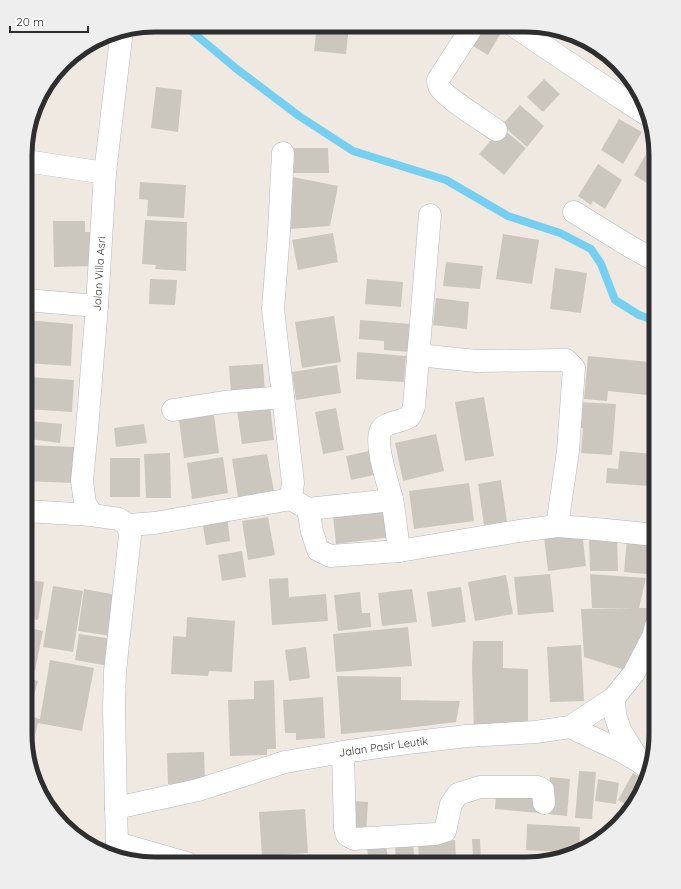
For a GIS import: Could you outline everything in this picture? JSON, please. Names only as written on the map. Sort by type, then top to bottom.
[{"type":"street","points":[[469,32],[438,80],[439,86],[443,92],[496,130]]},
{"type":"street","points":[[523,32],[641,111]]},
{"type":"street","name":"Jalan Villa Asri","points":[[92,515],[85,503],[82,481],[97,306],[105,173],[121,37]]},
{"type":"street","points":[[283,154],[273,309],[293,483],[318,550],[330,556],[399,551],[557,526],[649,534]]},
{"type":"street","points":[[32,162],[105,173]]},
{"type":"street","points":[[574,212],[649,257]]},
{"type":"street","points":[[399,551],[392,500],[380,449],[379,437],[382,429],[386,426],[408,417],[414,406],[430,215]]},
{"type":"street","points":[[32,301],[97,306]]},
{"type":"street","points":[[418,355],[476,361],[566,360],[574,368],[568,450],[557,526]]},
{"type":"street","points":[[173,410],[224,402],[283,397]]},
{"type":"street","points":[[32,511],[92,515],[119,520],[128,525],[155,523],[300,504],[392,500]]},
{"type":"street","points":[[128,525],[130,536],[115,670],[114,707],[116,848],[158,857]]},
{"type":"street","points":[[570,727],[614,698],[634,673],[649,645]]},
{"type":"street","points":[[614,698],[615,715],[621,732],[644,765]]},
{"type":"street","points":[[570,727],[619,750],[644,765]]},
{"type":"street","name":"Jalan Pasir Leutik","points":[[116,808],[198,790],[285,762],[407,743],[467,736],[536,732],[570,727]]},
{"type":"street","points":[[343,752],[346,829],[347,835],[354,839],[434,834],[445,830],[451,804],[458,794],[480,787],[538,787],[543,790],[544,803]]},
{"type":"building","points":[[316,32],[348,32],[346,54],[314,51]]},
{"type":"building","points":[[479,32],[501,32],[488,55],[471,45]]},
{"type":"building","points":[[615,71],[622,79],[614,73]]},
{"type":"building","points":[[544,79],[560,94],[543,112],[527,97]]},
{"type":"building","points":[[156,87],[182,90],[178,132],[151,128]]},
{"type":"building","points":[[520,105],[544,126],[527,147],[502,125]]},
{"type":"building","points":[[619,119],[642,132],[623,164],[601,150]]},
{"type":"building","points":[[502,128],[526,148],[504,175],[479,154]]},
{"type":"building","points":[[292,148],[328,148],[329,173],[293,173]]},
{"type":"building","points":[[649,150],[649,184],[634,175]]},
{"type":"building","points":[[598,164],[622,180],[605,209],[593,201],[591,205],[578,196]]},
{"type":"building","points":[[293,177],[338,186],[330,226],[290,229]]},
{"type":"building","points":[[140,182],[186,185],[184,218],[147,216],[148,200],[139,199]]},
{"type":"building","points":[[145,220],[187,222],[186,271],[155,269],[156,265],[142,264]]},
{"type":"building","points":[[53,221],[85,221],[85,232],[93,232],[93,266],[54,267]]},
{"type":"building","points":[[333,233],[338,262],[298,270],[292,240]]},
{"type":"building","points":[[503,234],[539,240],[532,284],[496,279]]},
{"type":"building","points":[[446,262],[483,266],[480,289],[443,286]]},
{"type":"building","points":[[555,268],[587,273],[581,313],[550,309]]},
{"type":"building","points":[[150,279],[177,280],[175,305],[149,304]]},
{"type":"building","points":[[367,279],[403,282],[401,307],[365,304]]},
{"type":"building","points":[[436,298],[469,302],[467,329],[433,325]]},
{"type":"building","points":[[334,316],[341,362],[302,368],[295,322]]},
{"type":"building","points":[[360,320],[412,324],[410,352],[384,350],[384,341],[359,339]]},
{"type":"building","points":[[32,321],[73,324],[71,366],[32,363]]},
{"type":"building","points":[[357,352],[406,356],[404,382],[356,379]]},
{"type":"building","points":[[588,356],[649,362],[647,395],[608,391],[607,401],[584,399]]},
{"type":"building","points":[[263,364],[265,393],[231,395],[229,366]]},
{"type":"building","points":[[337,365],[341,393],[296,400],[292,372]]},
{"type":"building","points":[[32,377],[74,380],[72,412],[32,409]]},
{"type":"building","points":[[484,397],[494,456],[465,461],[455,402]]},
{"type":"building","points":[[575,402],[616,404],[612,455],[581,453],[583,428],[574,427]]},
{"type":"building","points":[[270,405],[274,440],[242,444],[237,410]]},
{"type":"building","points":[[336,408],[344,450],[323,454],[315,412]]},
{"type":"building","points":[[214,415],[219,453],[184,458],[179,420]]},
{"type":"building","points":[[32,421],[62,424],[60,443],[32,439]]},
{"type":"building","points":[[144,424],[147,443],[116,447],[114,428]]},
{"type":"building","points":[[436,434],[444,471],[403,481],[395,443]]},
{"type":"building","points":[[32,445],[75,447],[73,483],[32,481]]},
{"type":"building","points":[[369,451],[374,475],[351,480],[346,456]]},
{"type":"building","points":[[620,451],[649,454],[649,486],[606,483],[607,468],[618,469]]},
{"type":"building","points":[[170,453],[171,498],[146,498],[144,454]]},
{"type":"building","points":[[267,454],[274,491],[238,497],[232,459]]},
{"type":"building","points":[[223,457],[228,493],[192,499],[187,463]]},
{"type":"building","points":[[110,458],[140,458],[140,497],[110,497]]},
{"type":"building","points":[[501,480],[507,522],[484,525],[478,484]]},
{"type":"building","points":[[469,483],[474,521],[414,529],[409,491]]},
{"type":"building","points":[[387,509],[391,537],[336,544],[333,516]]},
{"type":"building","points":[[227,516],[230,541],[206,545],[202,520]]},
{"type":"building","points":[[268,517],[275,555],[248,560],[242,521]]},
{"type":"building","points":[[582,532],[586,566],[548,571],[544,537]]},
{"type":"building","points":[[589,535],[617,535],[618,571],[590,571]]},
{"type":"building","points":[[627,538],[649,540],[649,574],[624,572]]},
{"type":"building","points":[[242,551],[246,577],[222,581],[218,555]]},
{"type":"building","points":[[550,574],[554,612],[518,615],[514,577]]},
{"type":"building","points":[[590,574],[646,578],[639,608],[649,608],[649,616],[643,640],[625,670],[584,657],[581,609],[635,608],[592,608]]},
{"type":"building","points":[[506,575],[513,614],[475,621],[468,582]]},
{"type":"building","points":[[288,578],[289,597],[326,594],[328,621],[272,625],[269,579]]},
{"type":"building","points":[[32,580],[44,582],[38,620],[32,619]]},
{"type":"building","points":[[53,586],[83,591],[73,652],[43,647]]},
{"type":"building","points":[[461,587],[466,622],[432,627],[427,592]]},
{"type":"building","points":[[84,589],[117,595],[111,636],[78,631]]},
{"type":"building","points":[[412,589],[417,622],[382,626],[378,593]]},
{"type":"building","points":[[360,592],[362,613],[370,613],[371,627],[338,631],[334,595]]},
{"type":"building","points":[[187,617],[235,621],[232,672],[209,671],[208,676],[171,674],[173,636],[186,637]]},
{"type":"building","points":[[408,627],[412,666],[336,672],[333,634]]},
{"type":"building","points":[[32,629],[43,631],[35,671],[32,670]]},
{"type":"building","points":[[79,634],[113,639],[109,666],[75,660]]},
{"type":"building","points":[[473,641],[503,641],[503,668],[528,669],[528,731],[474,730],[472,667]]},
{"type":"building","points":[[581,645],[584,701],[550,702],[547,647]]},
{"type":"building","points":[[306,647],[310,678],[289,681],[285,650]]},
{"type":"building","points":[[50,660],[94,668],[82,731],[38,723],[33,744],[32,717],[40,719]]},
{"type":"building","points":[[337,676],[401,677],[401,700],[460,701],[456,722],[341,734]]},
{"type":"building","points":[[32,680],[38,681],[32,702]]},
{"type":"building","points":[[274,680],[276,749],[267,749],[267,755],[230,756],[228,700],[254,699],[254,681]]},
{"type":"building","points":[[323,697],[325,738],[296,740],[296,733],[285,733],[283,700]]},
{"type":"building","points":[[204,752],[205,783],[168,784],[167,753]]},
{"type":"building","points":[[579,771],[596,772],[592,819],[575,818]]},
{"type":"building","points":[[633,773],[640,777],[626,805],[618,800]]},
{"type":"building","points":[[550,777],[570,779],[567,816],[547,814]]},
{"type":"building","points":[[598,779],[619,783],[616,804],[595,801]]},
{"type":"building","points":[[496,793],[541,797],[539,813],[495,809]]},
{"type":"building","points":[[355,801],[368,802],[366,833],[353,832]]},
{"type":"building","points":[[305,809],[308,853],[262,856],[259,812]]},
{"type":"building","points":[[527,824],[580,827],[579,844],[573,848],[560,852],[526,850]]},
{"type":"building","points":[[472,839],[480,839],[481,857],[473,857]]},
{"type":"building","points":[[455,840],[456,857],[419,857],[418,841]]},
{"type":"building","points":[[413,844],[414,857],[396,857],[395,846]]},
{"type":"building","points":[[386,846],[388,857],[368,857],[367,848]]},
{"type":"waterway","points":[[192,32],[238,70],[299,116],[353,151],[446,180],[508,216],[560,233],[591,249],[601,264],[615,300],[639,315],[649,319]]}]
